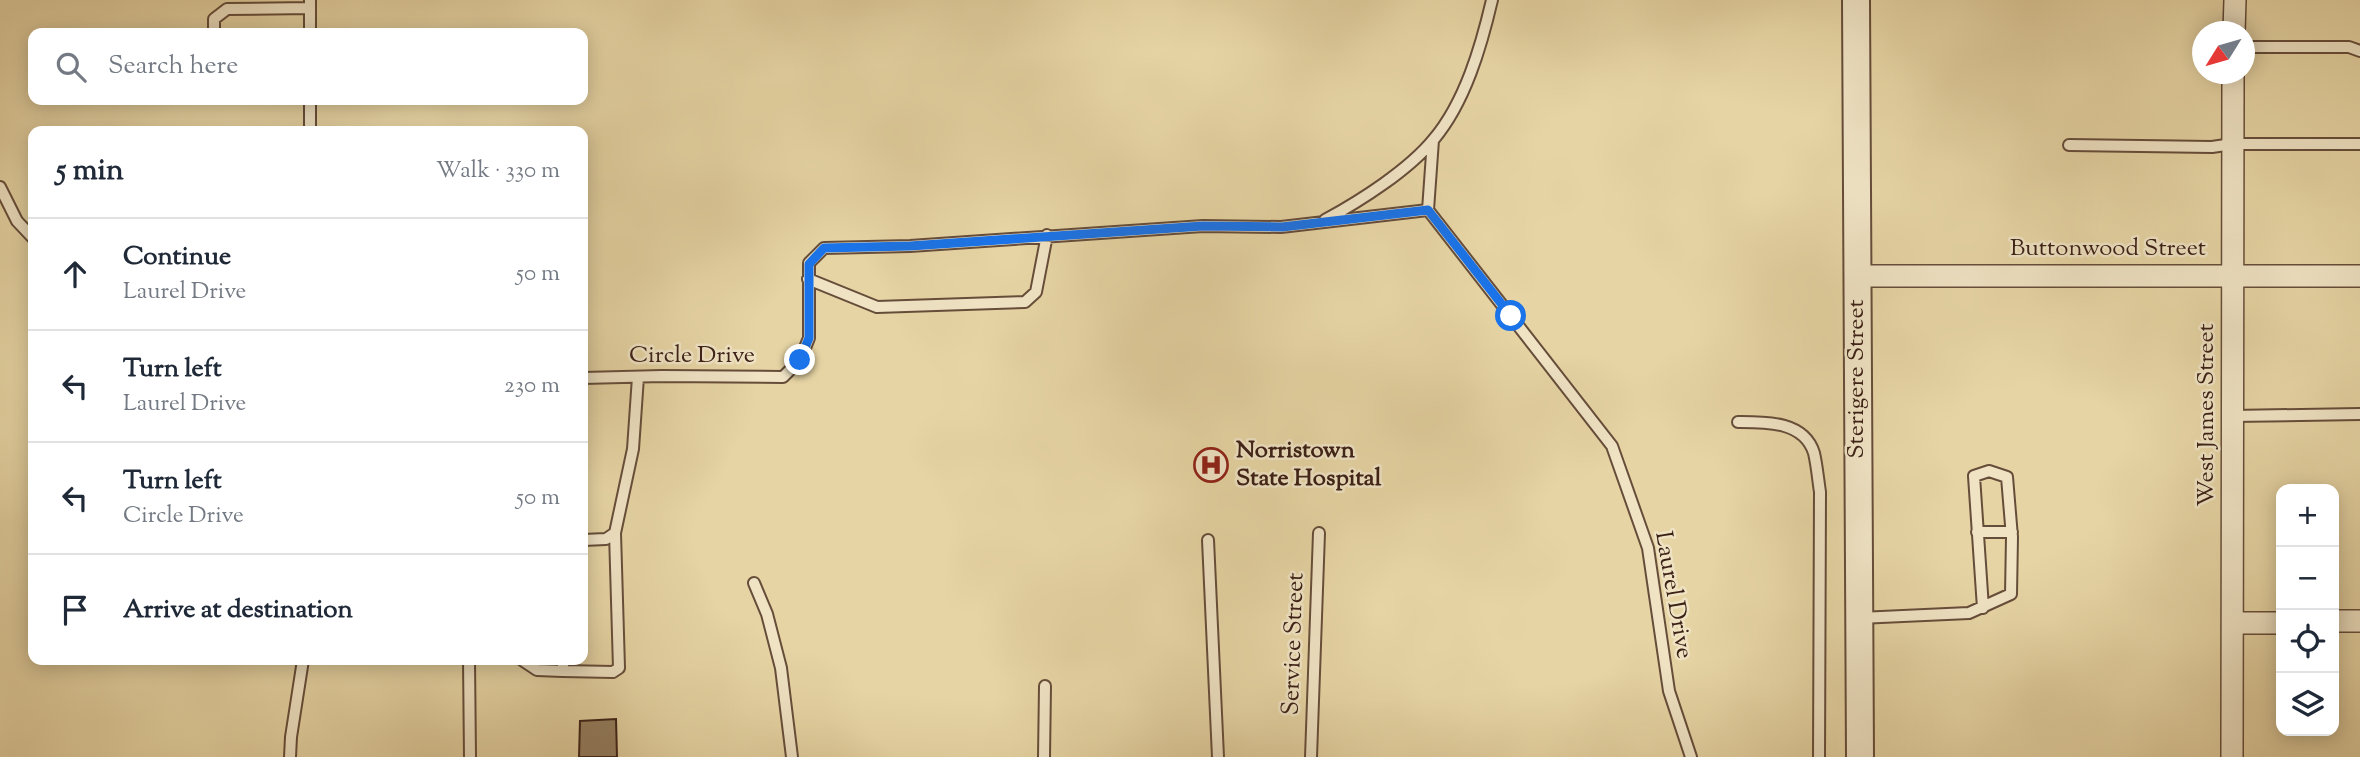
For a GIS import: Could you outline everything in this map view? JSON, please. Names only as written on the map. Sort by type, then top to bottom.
[{"type":"street","name":"Sterigere Street","points":[[1856,0],[1860,757]]},
{"type":"street","points":[[2234,21],[2235,0]]},
{"type":"street","name":"West James Street","points":[[2232,757],[2233,84]]},
{"type":"street","name":"Buttonwood Street","points":[[1856,276],[2360,276]]},
{"type":"street","points":[[2339,621],[2360,621]]},
{"type":"street","points":[[2233,624],[2276,622]]},
{"type":"lane","points":[[1320,223],[1355,204],[1401,169],[1433,140],[1453,110],[1467,78],[1487,24],[1492,0]]},
{"type":"lane","points":[[214,28],[215,19],[227,9],[310,4],[310,28]]},
{"type":"lane","points":[[2255,47],[2349,47],[2360,51]]},
{"type":"lane","points":[[310,105],[310,126]]},
{"type":"lane","points":[[808,279],[877,307],[1025,302],[1036,292],[1047,235],[1203,226],[1282,227],[1428,210],[1433,140]]},
{"type":"lane","points":[[2069,145],[2212,147],[2232,144],[2360,144]]},
{"type":"lane","points":[[0,187],[17,222],[28,233]]},
{"type":"lane","name":"Laurel Drive","points":[[1428,210],[1612,446],[1648,548],[1669,691],[1691,757]]},
{"type":"lane","name":"Circle Drive","points":[[588,378],[783,377],[800,360],[809,338],[809,264],[824,248],[910,246],[1047,235]]},
{"type":"lane","points":[[530,665],[537,670],[563,666],[613,672],[619,668],[615,533],[633,449],[638,377]]},
{"type":"lane","points":[[2232,416],[2360,414]]},
{"type":"lane","points":[[1738,422],[1769,422],[1788,427],[1804,435],[1813,452],[1820,492],[1819,757]]},
{"type":"lane","points":[[1859,618],[1969,613],[1983,608],[2011,594],[2012,533],[2007,478],[1989,471],[1974,476],[1983,608]]},
{"type":"lane","points":[[1977,532],[2012,533]]},
{"type":"lane","points":[[588,540],[606,538],[615,533]]},
{"type":"lane","name":"Service Street","points":[[1311,757],[1319,533]]},
{"type":"lane","points":[[1208,540],[1218,757]]},
{"type":"lane","points":[[754,583],[767,614],[781,668],[792,757]]},
{"type":"lane","points":[[290,757],[302,665]]},
{"type":"lane","points":[[469,665],[470,757]]},
{"type":"lane","points":[[1044,757],[1045,686]]},
{"type":"building","points":[[616,719],[617,757],[579,757],[580,721]]},
{"type":"place","name":"Norristown State Hospital","points":[[1211,465]]},
{"type":"route","points":[[800,360],[809,338],[809,264],[824,248],[910,246],[1203,226],[1282,227],[1428,210],[1511,316]]}]
